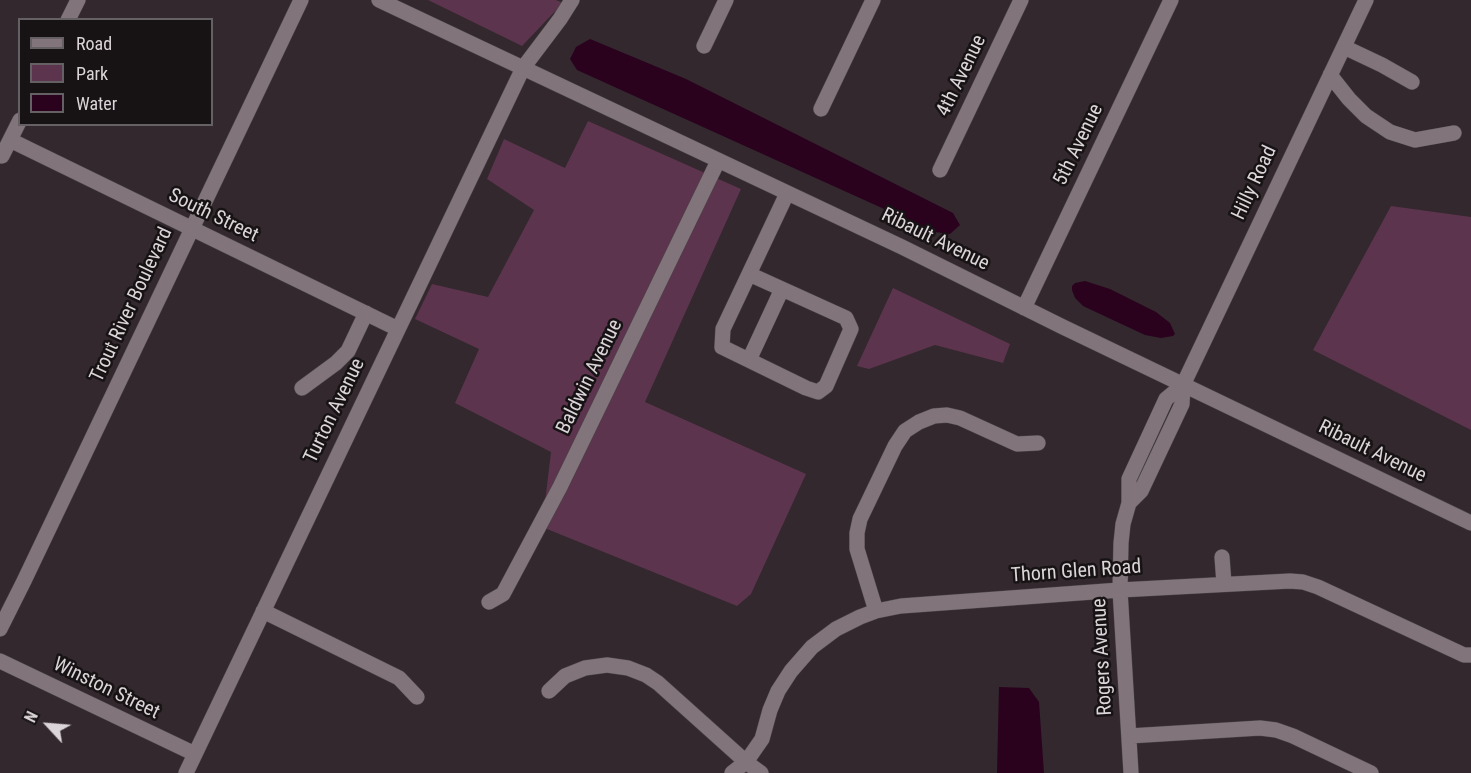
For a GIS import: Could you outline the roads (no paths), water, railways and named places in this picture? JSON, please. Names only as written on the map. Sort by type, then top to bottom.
[{"type":"street","points":[[69,18],[78,0]]},
{"type":"street","name":"Trout River Boulevard","points":[[0,629],[301,0]]},
{"type":"street","name":"Ribault Avenue","points":[[378,0],[902,247],[1471,523]]},
{"type":"street","name":"Turton Avenue","points":[[186,773],[523,68],[572,0]]},
{"type":"street","points":[[704,46],[726,0]]},
{"type":"street","points":[[821,109],[873,0]]},
{"type":"street","name":"4th Avenue","points":[[940,170],[1021,0]]},
{"type":"street","name":"5th Avenue","points":[[1024,308],[1171,0]]},
{"type":"street","name":"Hilly Road","points":[[1183,385],[1366,0]]},
{"type":"street","points":[[1344,46],[1412,82]]},
{"type":"street","points":[[1330,75],[1366,116],[1390,132],[1415,140],[1454,134]]},
{"type":"street","points":[[2,156],[18,124]]},
{"type":"street","name":"South Street","points":[[10,140],[398,329]]},
{"type":"street","name":"Baldwin Avenue","points":[[489,602],[503,594],[560,487],[718,160]]},
{"type":"street","points":[[749,274],[846,318],[851,329],[826,386],[818,392],[722,346],[723,329],[787,193]]},
{"type":"street","points":[[749,360],[782,289]]},
{"type":"street","points":[[302,388],[336,363],[348,351],[366,313]]},
{"type":"street","name":"Rogers Avenue","points":[[1131,773],[1120,590],[1121,543],[1129,503],[1129,478],[1166,399],[1183,385]]},
{"type":"street","points":[[876,611],[857,549],[857,534],[860,519],[895,446],[905,431],[933,416],[947,416],[960,418],[1017,444],[1038,443]]},
{"type":"street","points":[[1222,556],[1224,584]]},
{"type":"street","name":"Thorn Glen Road","points":[[732,773],[746,762],[762,739],[774,701],[791,671],[812,647],[836,629],[860,617],[901,606],[1120,590],[1303,582],[1464,655],[1471,655]]},
{"type":"street","points":[[263,611],[399,678],[417,696]]},
{"type":"street","name":"Winston Street","points":[[0,661],[195,754]]},
{"type":"street","points":[[549,691],[565,676],[585,668],[607,665],[628,668],[646,675],[658,684],[761,773]]},
{"type":"street","points":[[1129,736],[1260,728],[1276,730],[1371,773]]},
{"type":"water","points":[[590,39],[686,79],[953,213],[960,225],[950,234],[935,232],[577,70],[570,59],[576,47]]},
{"type":"water","points":[[1085,281],[1110,289],[1156,312],[1170,323],[1175,334],[1161,338],[1145,335],[1083,306],[1075,298],[1072,286]]},
{"type":"water","points":[[999,687],[1029,688],[1039,702],[1044,773],[997,773]]}]
